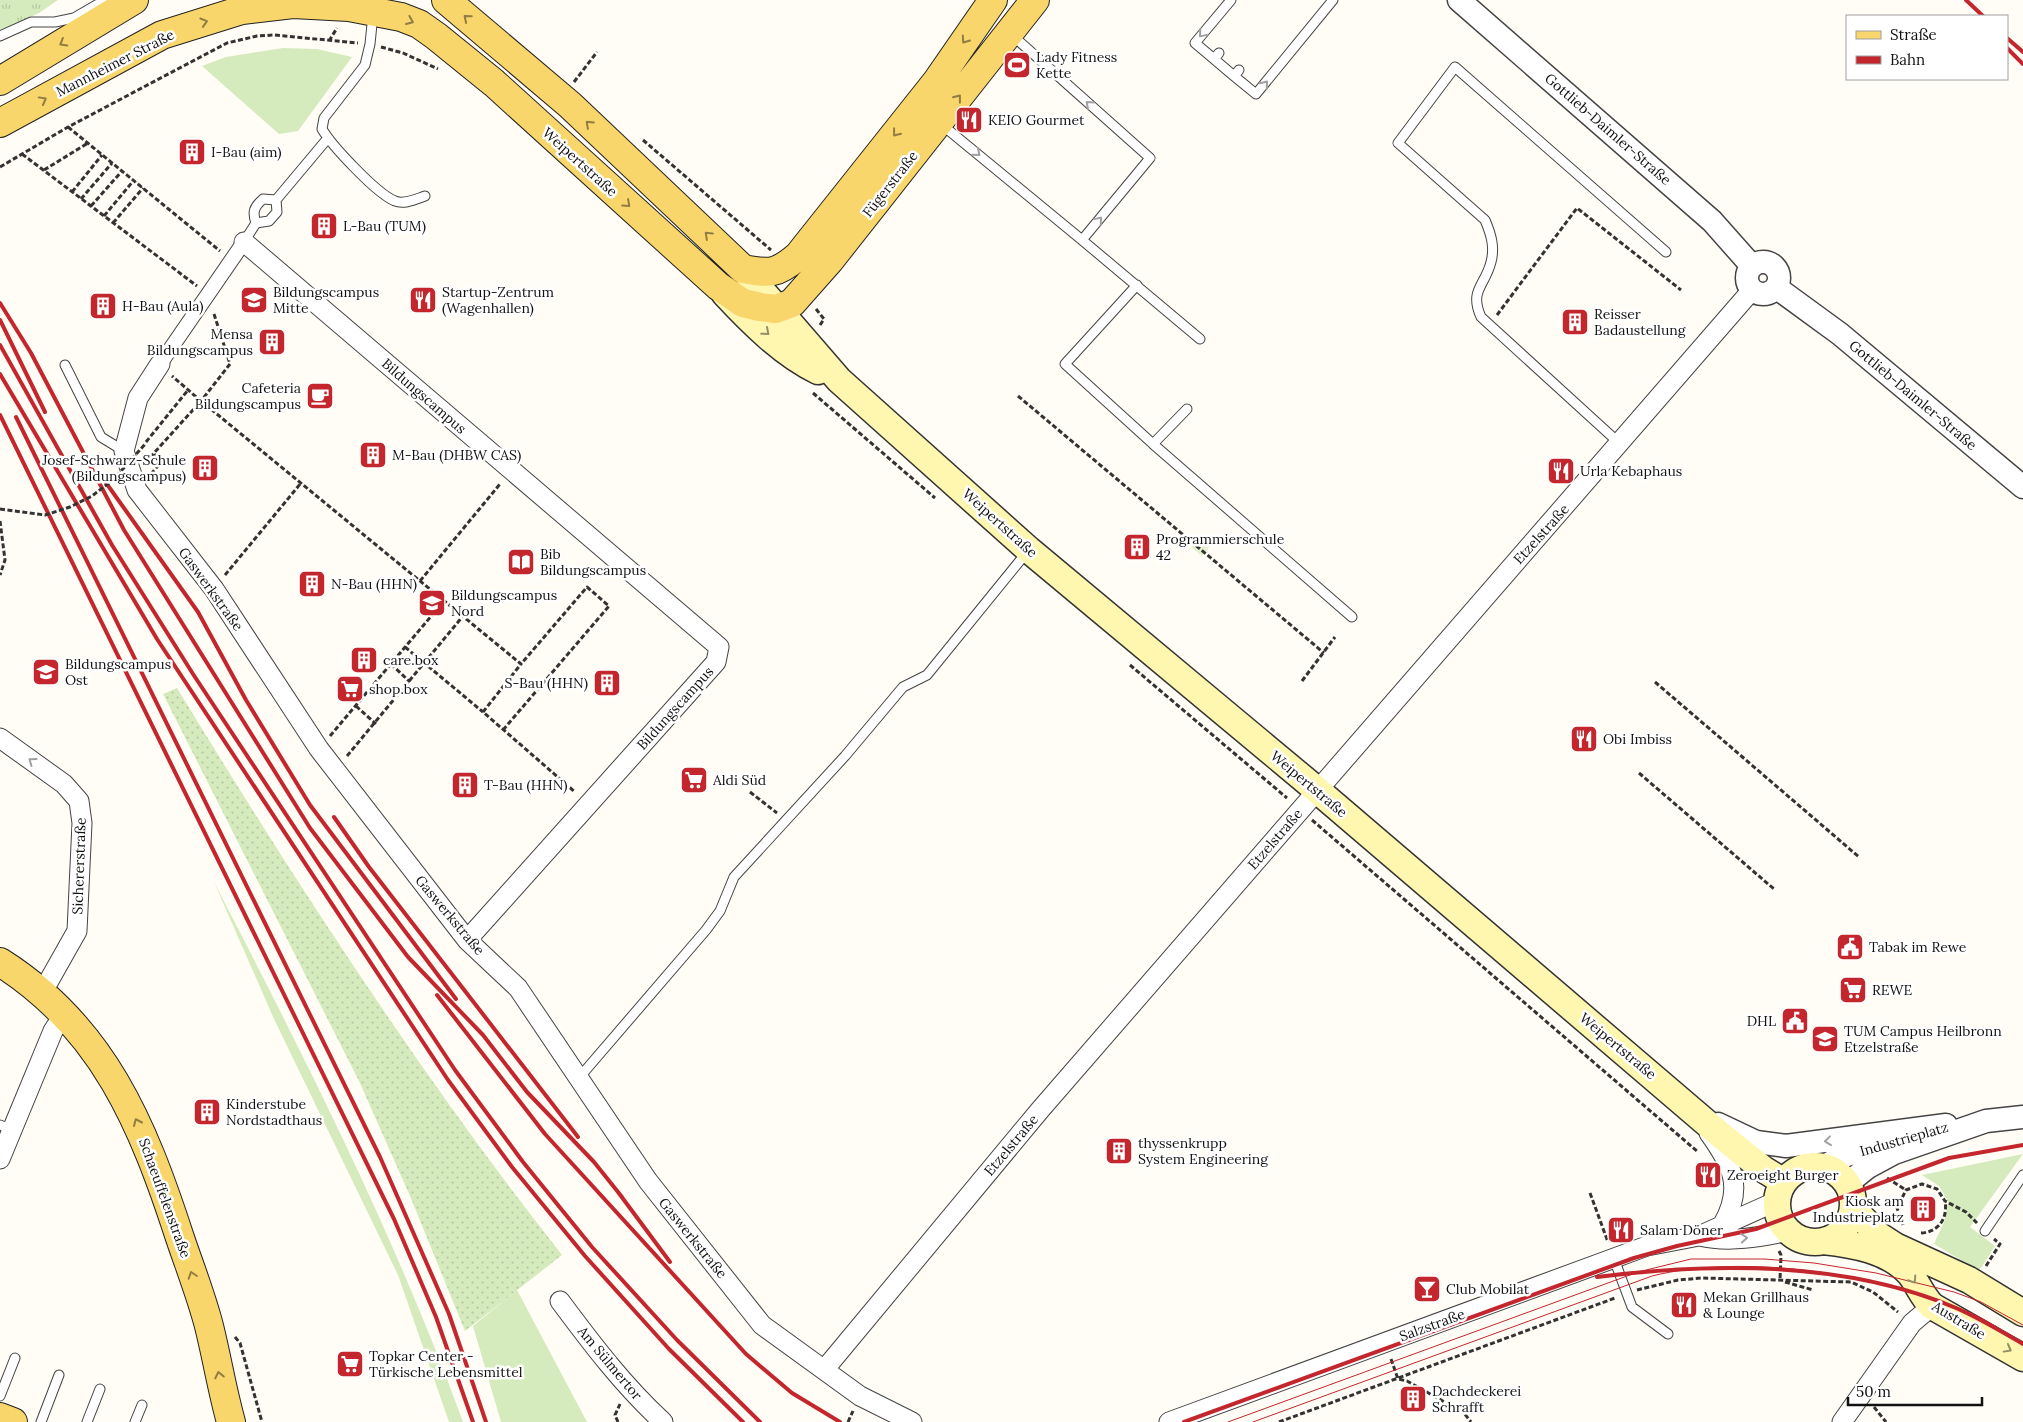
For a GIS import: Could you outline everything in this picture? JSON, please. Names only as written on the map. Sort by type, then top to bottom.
[{"type":"main road","points":[[0,81],[134,0]]},
{"type":"main road","name":"Weipertstraße","points":[[446,0],[570,105],[743,269],[839,380],[1029,550],[1317,790],[1691,1110],[1763,1169],[1781,1191]]},
{"type":"main road","name":"Fügerstraße","points":[[743,269],[766,274],[784,268],[798,256],[937,81],[993,0]]},
{"type":"main road","name":"Fügerstraße","points":[[776,309],[792,303],[802,293],[1035,0]]},
{"type":"main road","name":"Weipertstraße","points":[[292,1],[373,11],[401,17],[419,24],[494,83],[718,286],[739,309],[795,358],[839,380]]},
{"type":"main road","name":"Mannheimer Straße","points":[[0,124],[162,35],[242,10],[292,1]]},
{"type":"main road","points":[[718,286],[743,303],[776,309]]},
{"type":"main road","name":"Schaeuffelenstraße","points":[[0,962],[42,993],[64,1014],[102,1060],[127,1100],[157,1168],[207,1321],[232,1422]]},
{"type":"main road","points":[[1825,1166],[1838,1172],[1851,1195],[1878,1234],[1895,1246],[1969,1280],[2023,1313]]},
{"type":"main road","name":"Industrieplatz","points":[[1781,1191],[1792,1173],[1802,1168],[1825,1166]]},
{"type":"main road","points":[[1781,1191],[1780,1220],[1789,1231],[1804,1240],[1823,1241],[1842,1232],[1848,1223],[1851,1195]]},
{"type":"main road","name":"Austraße","points":[[1823,1241],[1861,1247],[1897,1264],[1909,1273],[1922,1296],[1932,1306],[2023,1358]]},
{"type":"main road","points":[[0,1417],[12,1422]]},
{"type":"street","name":"Gottlieb-Daimler-Straße","points":[[1459,0],[1712,221],[1751,266]]},
{"type":"street","points":[[124,451],[138,398],[244,242]]},
{"type":"street","name":"Bildungscampus","points":[[244,242],[719,647],[716,662],[467,940]]},
{"type":"street","points":[[1762,260],[1774,264],[1780,276],[1777,288],[1769,293],[1760,294],[1752,290],[1747,282],[1746,274],[1751,266],[1762,260]]},
{"type":"street","name":"Gottlieb-Daimler-Straße","points":[[1777,288],[1840,334],[2023,487]]},
{"type":"street","name":"Etzelstraße","points":[[824,1370],[1040,1110],[1418,672],[1575,496],[1618,442],[1752,290]]},
{"type":"street","name":"Gaswerkstraße","points":[[124,451],[137,490],[214,589],[335,770],[467,940],[518,988],[648,1181],[762,1324],[860,1396],[912,1422]]},
{"type":"street","name":"Sichererstraße","points":[[0,738],[64,784],[79,801],[82,823],[76,931],[42,993]]},
{"type":"street","points":[[0,1158],[6,1127],[53,1031],[64,1014]]},
{"type":"street","points":[[1691,1110],[1740,1136],[1756,1142],[1786,1146],[1946,1125]]},
{"type":"street","points":[[1691,1110],[1722,1152],[1735,1183],[1732,1209],[1723,1224]]},
{"type":"street","points":[[1851,1195],[1868,1167],[1894,1153],[1986,1121],[2023,1117]]},
{"type":"street","name":"Industrieplatz","points":[[1825,1166],[1838,1158],[1891,1140],[1946,1125],[1986,1121]]},
{"type":"street","name":"Salzstraße","points":[[1169,1422],[1647,1246],[1699,1236],[1781,1191]]},
{"type":"street","name":"Salzstraße","points":[[1699,1236],[1712,1239],[1740,1238],[1789,1231]]},
{"type":"street","name":"Am Sülmertor","points":[[560,1301],[593,1346],[632,1393],[663,1422]]},
{"type":"street","points":[[1842,1422],[1912,1323],[1932,1306]]},
{"type":"lane","points":[[0,36],[31,22],[55,22],[74,18],[105,0]]},
{"type":"lane","points":[[1231,0],[1195,43],[1216,56],[1237,73],[1256,94],[1334,0]]},
{"type":"lane","points":[[373,11],[370,44],[365,65],[324,118],[322,129],[360,172],[389,198],[396,202],[403,202],[425,196]]},
{"type":"lane","points":[[1009,33],[1150,158],[1082,240]]},
{"type":"lane","points":[[1618,442],[1481,317],[1475,299],[1492,256],[1492,235],[1485,220],[1398,143],[1455,68],[1666,252]]},
{"type":"lane","points":[[939,122],[1200,339]]},
{"type":"lane","points":[[244,242],[256,223],[269,221],[277,212],[276,200],[328,138]]},
{"type":"lane","points":[[256,223],[253,214],[255,206],[263,198],[276,200]]},
{"type":"lane","points":[[1136,286],[1065,364],[1152,444],[1352,617]]},
{"type":"lane","points":[[65,365],[101,437],[124,451]]},
{"type":"lane","points":[[1152,444],[1187,408]]},
{"type":"lane","points":[[578,1079],[706,930],[720,911],[734,878],[787,822],[902,687],[927,675],[1029,550]]},
{"type":"lane","points":[[1985,1231],[2023,1175]]},
{"type":"lane","points":[[1614,1258],[1632,1307],[1668,1334]]},
{"type":"lane","points":[[0,1396],[15,1358]]},
{"type":"lane","points":[[41,1422],[59,1375]]},
{"type":"lane","points":[[87,1422],[100,1389]]},
{"type":"lane","points":[[134,1422],[142,1404]]},
{"type":"path","points":[[0,167],[68,127],[227,43],[257,36],[274,34],[370,44],[403,53],[446,73]]},
{"type":"path","points":[[574,82],[597,52]]},
{"type":"path","points":[[68,127],[232,261]]},
{"type":"path","points":[[44,170],[88,143]]},
{"type":"path","points":[[22,154],[208,295],[230,364],[201,401],[143,466]]},
{"type":"path","points":[[72,192],[102,155]]},
{"type":"path","points":[[81,199],[112,163]]},
{"type":"path","points":[[91,206],[122,170]]},
{"type":"path","points":[[104,216],[134,180]]},
{"type":"path","points":[[113,223],[143,188]]},
{"type":"path","points":[[1489,325],[1576,208],[1681,290]]},
{"type":"path","points":[[160,364],[201,401],[521,664]]},
{"type":"path","points":[[0,509],[45,515],[70,507],[92,496],[127,466],[188,390]]},
{"type":"path","points":[[1018,396],[1324,653]]},
{"type":"path","points":[[420,581],[511,470]]},
{"type":"path","points":[[214,589],[300,483]]},
{"type":"path","points":[[0,521],[5,560],[0,575]]},
{"type":"path","points":[[482,712],[587,587],[609,606],[503,730]]},
{"type":"path","points":[[319,748],[444,600]]},
{"type":"path","points":[[335,770],[376,724],[463,616]]},
{"type":"path","points":[[1302,681],[1335,638]]},
{"type":"path","points":[[405,647],[589,804]]},
{"type":"path","points":[[391,664],[410,682]]},
{"type":"path","points":[[1655,682],[1859,857]]},
{"type":"path","points":[[356,706],[376,724]]},
{"type":"path","points":[[1639,772],[1774,889]]},
{"type":"path","points":[[750,792],[787,822]]},
{"type":"path","points":[[1909,1229],[1902,1225],[1897,1208],[1906,1190],[1922,1184],[1937,1189],[1945,1201],[1946,1208],[1940,1225],[1930,1232],[1916,1233]]},
{"type":"path","points":[[1590,1193],[1614,1258]]},
{"type":"path","points":[[1945,1201],[1966,1212],[2000,1244],[1982,1272],[1978,1287]]},
{"type":"path","points":[[1279,1422],[1646,1287],[1686,1279],[1851,1282],[1873,1292],[1912,1323]]},
{"type":"path","points":[[1780,1280],[1813,1290]]},
{"type":"path","points":[[234,1336],[240,1343],[262,1422]]},
{"type":"path","points":[[1398,1379],[1407,1381],[1464,1414],[1472,1422]]},
{"type":"green space","points":[[0,0],[58,0],[39,13],[0,31]]},
{"type":"green space","points":[[283,48],[317,49],[352,57],[298,131],[279,134],[202,66],[226,57]]},
{"type":"green space","points":[[1202,535],[1212,544],[1202,556],[1191,547]]},
{"type":"green space","points":[[177,688],[361,978],[459,1118],[562,1255],[465,1331],[410,1196],[359,1081],[163,694]]},
{"type":"green space","points":[[214,882],[315,1081],[378,1215],[437,1352],[463,1422],[449,1422],[398,1275],[274,1019]]},
{"type":"green space","points":[[2023,1154],[1970,1227],[1995,1246],[1979,1271],[1934,1244],[1945,1220],[1948,1201],[1939,1186],[1922,1175]]},
{"type":"green space","points":[[517,1290],[587,1422],[501,1422],[473,1326]]},
{"type":"tram line","points":[[1228,1422],[1638,1272],[1691,1259],[1764,1259],[1814,1263],[1876,1273],[1954,1292],[1981,1302],[2023,1325]]},
{"type":"tram line","points":[[1253,1422],[1652,1276],[1688,1269],[1769,1267],[1811,1271],[1894,1287],[1932,1298],[1973,1314],[2023,1343]]},
{"type":"railway","points":[[1966,0],[1982,15]]},
{"type":"railway","points":[[2008,39],[2023,52]]},
{"type":"railway","points":[[2008,49],[2023,64]]},
{"type":"railway","points":[[0,303],[31,353],[124,530],[310,828],[408,957],[483,1035],[527,1092],[594,1162],[622,1197]]},
{"type":"railway","points":[[0,320],[45,412]]},
{"type":"railway","points":[[0,345],[112,545],[193,674],[455,1070],[523,1162],[592,1247],[677,1340],[760,1422]]},
{"type":"railway","points":[[0,374],[157,639],[448,1080],[512,1167],[585,1256],[669,1349],[743,1422]]},
{"type":"railway","points":[[0,415],[394,1219],[436,1317],[473,1422]]},
{"type":"railway","points":[[16,417],[380,1157],[449,1314],[486,1422]]},
{"type":"railway","points":[[104,480],[198,612],[246,700],[310,805],[456,999]]},
{"type":"railway","points":[[334,817],[369,867],[578,1137]]},
{"type":"railway","points":[[437,995],[545,1134],[746,1354],[792,1393],[840,1422]]},
{"type":"railway","points":[[1184,1422],[1634,1258],[1677,1246],[1756,1229],[1949,1158],[2023,1145]]},
{"type":"railway","points":[[618,1192],[670,1262]]},
{"type":"railway","points":[[1597,1277],[1687,1269],[1733,1268],[1779,1269],[1870,1281],[1914,1293],[1956,1308],[2023,1344]]},
{"type":"place","name":"Lady Fitness Kette","points":[[1017,65]]},
{"type":"place","name":"KEIO Gourmet","points":[[969,120]]},
{"type":"place","name":"I-Bau (aim)","points":[[192,152]]},
{"type":"place","name":"L-Bau (TUM)","points":[[324,226]]},
{"type":"place","name":"Bildungscampus Mitte","points":[[254,300]]},
{"type":"place","name":"Startup-Zentrum (Wagenhallen)","points":[[423,300]]},
{"type":"place","name":"H-Bau (Aula)","points":[[103,306]]},
{"type":"place","name":"Reisser Badaustellung","points":[[1575,322]]},
{"type":"place","name":"Mensa Bildungscampus","points":[[272,342]]},
{"type":"place","name":"Cafeteria Bildungscampus","points":[[320,396]]},
{"type":"place","name":"M-Bau (DHBW CAS)","points":[[373,455]]},
{"type":"place","name":"Josef-Schwarz-Schule (Bildungscampus)","points":[[205,468]]},
{"type":"place","name":"Urla Kebaphaus","points":[[1561,471]]},
{"type":"place","name":"Programmierschule 42","points":[[1137,547]]},
{"type":"place","name":"Bib Bildungscampus","points":[[521,562]]},
{"type":"place","name":"N-Bau (HHN)","points":[[312,584]]},
{"type":"place","name":"Bildungscampus Nord","points":[[432,603]]},
{"type":"place","name":"care.box","points":[[364,660]]},
{"type":"place","name":"Bildungscampus Ost","points":[[46,672]]},
{"type":"place","name":"S-Bau (HHN)","points":[[607,683]]},
{"type":"place","name":"shop.box","points":[[350,689]]},
{"type":"place","name":"Obi Imbiss","points":[[1584,739]]},
{"type":"place","name":"Aldi Süd","points":[[694,780]]},
{"type":"place","name":"T-Bau (HHN)","points":[[465,785]]},
{"type":"place","name":"Tabak im Rewe","points":[[1850,947]]},
{"type":"place","name":"REWE","points":[[1853,990]]},
{"type":"place","name":"DHL","points":[[1795,1021]]},
{"type":"place","name":"TUM Campus Heilbronn Etzelstraße","points":[[1825,1039]]},
{"type":"place","name":"Kinderstube Nordstadthaus","points":[[207,1112]]},
{"type":"place","name":"thyssenkrupp System Engineering","points":[[1119,1151]]},
{"type":"place","name":"Zeroeight Burger","points":[[1708,1175]]},
{"type":"place","name":"Kiosk am Industrieplatz","points":[[1923,1209]]},
{"type":"place","name":"Salam Döner","points":[[1621,1230]]},
{"type":"place","name":"Club Mobilat","points":[[1427,1289]]},
{"type":"place","name":"Mekan Grillhaus & Lounge","points":[[1684,1305]]},
{"type":"place","name":"Topkar Center - Türkische Lebensmittel","points":[[350,1364]]},
{"type":"place","name":"Dachdeckerei Schrafft","points":[[1413,1399]]}]
